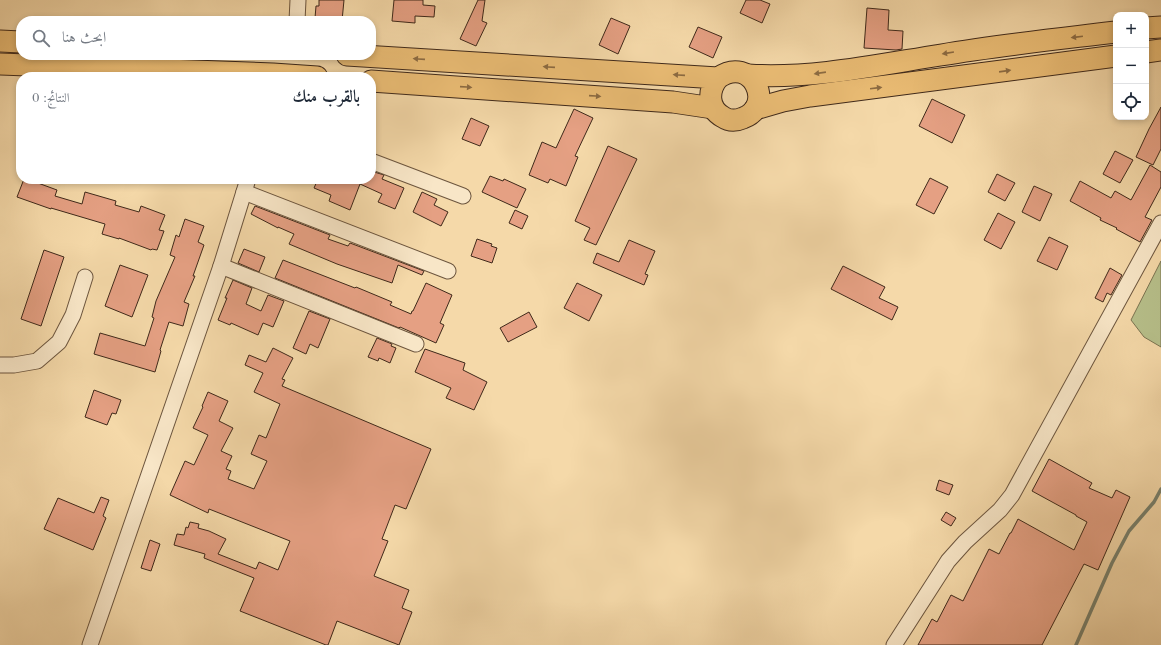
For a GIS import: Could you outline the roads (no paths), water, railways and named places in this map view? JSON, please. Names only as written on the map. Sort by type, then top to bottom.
[{"type":"highway","points":[[1149,28],[1161,26]]},
{"type":"highway","points":[[1113,32],[959,52],[808,75],[748,75],[736,71],[723,74],[718,78],[711,89],[710,95],[713,108],[717,113],[734,120],[746,117],[755,109],[783,101],[810,96],[1113,56]]},
{"type":"highway","points":[[0,41],[16,42]]},
{"type":"highway","points":[[1149,52],[1161,50]]},
{"type":"highway","points":[[376,57],[718,78]]},
{"type":"highway","points":[[0,64],[182,72]]},
{"type":"highway","points":[[748,75],[753,79],[758,91],[759,97],[755,109]]},
{"type":"highway","points":[[376,81],[673,102],[713,108]]},
{"type":"street","points":[[297,16],[298,0]]},
{"type":"street","points":[[376,163],[462,196]]},
{"type":"street","points":[[90,645],[221,266],[246,185],[448,271]]},
{"type":"street","points":[[894,645],[948,561],[964,542],[1000,510],[1012,495],[1161,223]]},
{"type":"street","points":[[221,266],[416,344]]},
{"type":"street","points":[[0,365],[14,366],[37,361],[59,342],[73,315],[85,277]]},
{"type":"waterway","points":[[1076,645],[1112,563],[1129,531],[1154,502],[1161,489]]}]
